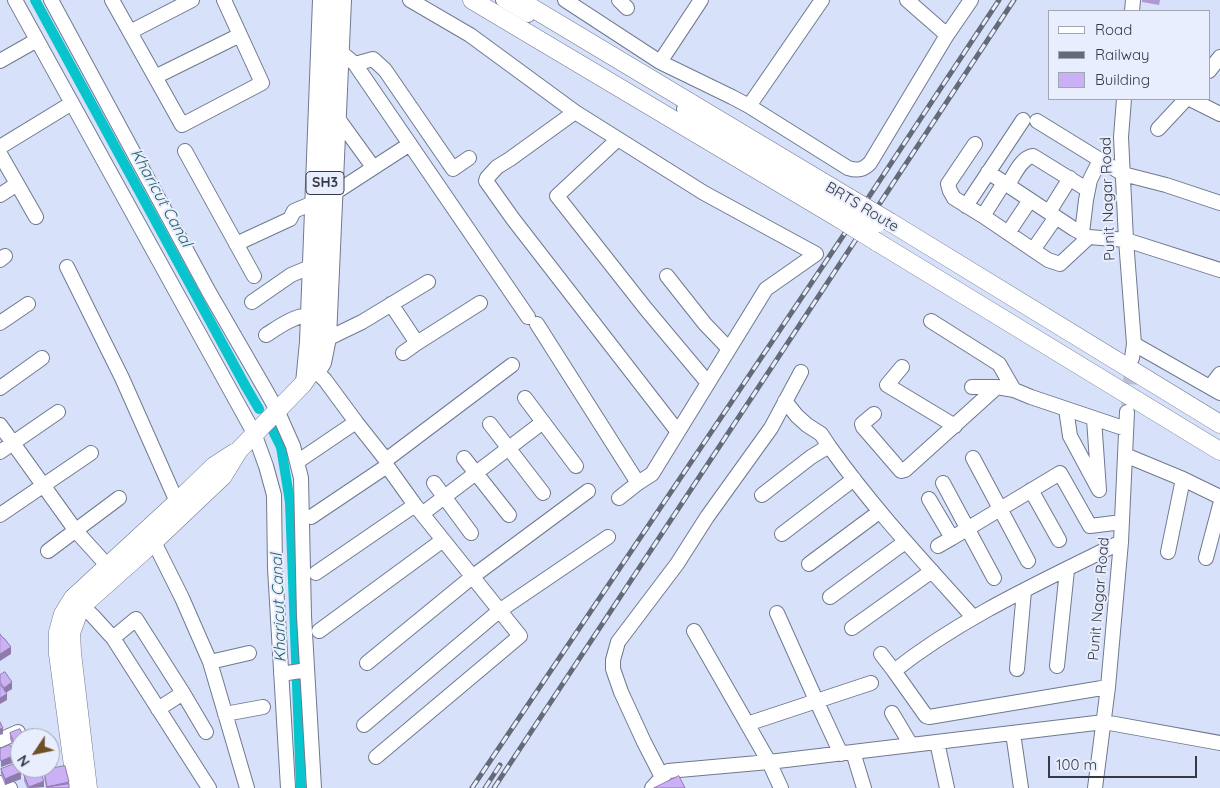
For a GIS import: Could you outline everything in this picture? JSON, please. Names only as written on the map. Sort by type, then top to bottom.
[{"type":"main road","name":"SH3","points":[[254,433],[316,369],[320,327],[332,0]]},
{"type":"main road","points":[[472,0],[1220,424]]},
{"type":"main road","points":[[519,0],[845,210],[883,232],[1220,451]]},
{"type":"main road","points":[[112,571],[154,542],[223,476],[239,450],[254,433]]},
{"type":"main road","points":[[76,788],[58,647],[58,632],[63,614],[112,571],[214,466],[239,450]]},
{"type":"main road","points":[[78,602],[78,614],[71,633],[72,653],[88,788]]},
{"type":"street","points":[[15,0],[254,433],[266,466],[274,495],[275,568],[288,788]]},
{"type":"street","points":[[51,0],[209,292],[277,410],[293,446],[301,478],[304,616],[314,788]]},
{"type":"street","points":[[112,0],[182,125],[262,84],[224,0]]},
{"type":"street","points":[[130,32],[192,0]]},
{"type":"street","name":"SH3","points":[[303,384],[307,342],[320,0]]},
{"type":"street","points":[[344,0],[342,53],[355,64],[532,320],[638,483]]},
{"type":"street","points":[[410,0],[470,35],[575,112],[704,193],[816,254],[766,289],[652,474],[620,498]]},
{"type":"street","name":"BRTS Route","points":[[487,0],[845,210]]},
{"type":"street","name":"BRTS Route","points":[[503,0],[845,210]]},
{"type":"street","points":[[565,0],[660,62],[732,96],[848,168],[856,170],[865,168],[870,163],[947,35],[971,0]]},
{"type":"street","points":[[660,62],[701,0]]},
{"type":"street","points":[[749,106],[822,0]]},
{"type":"street","points":[[907,0],[947,35]]},
{"type":"street","points":[[155,77],[240,35]]},
{"type":"street","points":[[0,61],[37,40]]},
{"type":"street","name":"SH3","points":[[316,369],[324,363],[329,338],[342,53]]},
{"type":"street","points":[[1210,70],[1220,57]]},
{"type":"street","points":[[355,64],[373,59],[385,70],[453,169],[469,158]]},
{"type":"street","name":"Punit Nagar Road","points":[[1124,100],[1121,137],[1134,344],[1132,358]]},
{"type":"street","points":[[1158,129],[1185,100]]},
{"type":"street","points":[[1192,100],[1220,114]]},
{"type":"street","points":[[0,147],[72,103]]},
{"type":"street","points":[[575,112],[497,167],[486,181],[513,219],[678,432]]},
{"type":"street","points":[[339,120],[374,167]]},
{"type":"street","points":[[966,206],[1023,120]]},
{"type":"street","points":[[1037,121],[1123,174],[1166,185],[1220,203]]},
{"type":"street","points":[[618,139],[558,196],[646,309],[708,383]]},
{"type":"street","points":[[336,192],[410,144]]},
{"type":"street","points":[[975,144],[948,184],[954,198],[1048,260],[1060,264],[1086,235],[1088,190],[1090,180],[1100,160]]},
{"type":"street","points":[[185,151],[254,276]]},
{"type":"street","points":[[0,154],[36,217]]},
{"type":"street","points":[[982,216],[1028,157],[1033,156],[1088,190]]},
{"type":"street","points":[[988,172],[1086,235],[1126,240],[1220,270]]},
{"type":"street","points":[[1034,250],[1070,178]]},
{"type":"street","points":[[0,195],[17,184]]},
{"type":"street","points":[[1008,233],[1030,200]]},
{"type":"street","points":[[236,244],[290,219],[294,211],[313,203]]},
{"type":"street","name":"BRTS Route","points":[[883,232],[1220,431]]},
{"type":"street","name":"BRTS Route","points":[[883,232],[1220,442]]},
{"type":"street","points":[[67,267],[122,378],[177,502]]},
{"type":"street","points":[[252,302],[291,275],[310,267]]},
{"type":"street","points":[[667,276],[705,324],[729,350]]},
{"type":"street","points":[[329,338],[362,322],[428,282]]},
{"type":"street","points":[[403,353],[480,303]]},
{"type":"street","points":[[0,323],[28,304]]},
{"type":"street","points":[[391,304],[417,343]]},
{"type":"street","points":[[266,335],[298,316],[308,315]]},
{"type":"street","points":[[931,321],[999,364],[1014,390]]},
{"type":"street","points":[[1134,344],[1215,390],[1220,374]]},
{"type":"street","points":[[0,388],[42,358]]},
{"type":"street","points":[[311,516],[386,463],[512,365]]},
{"type":"street","points":[[902,366],[887,385],[955,426]]},
{"type":"street","points":[[316,369],[418,509],[520,636],[376,757]]},
{"type":"street","points":[[662,777],[621,692],[613,669],[613,660],[618,642],[676,564],[771,428],[801,372]]},
{"type":"street","points":[[972,387],[1014,390],[1031,398],[1126,429]]},
{"type":"street","points":[[874,414],[862,424],[863,427],[901,471],[908,469],[997,388]]},
{"type":"street","points":[[525,398],[576,466]]},
{"type":"street","points":[[785,401],[797,416],[821,434],[879,512],[973,617]]},
{"type":"street","points":[[1066,410],[1070,436],[1099,493],[1094,419]]},
{"type":"street","points":[[0,452],[58,412]]},
{"type":"street","name":"Punit Nagar Road","points":[[1095,788],[1108,687],[1121,542],[1127,412]]},
{"type":"street","points":[[297,462],[356,422]]},
{"type":"street","points":[[316,572],[418,509],[444,497],[543,422]]},
{"type":"street","points":[[490,424],[543,492]]},
{"type":"street","points":[[0,425],[76,531],[112,571]]},
{"type":"street","points":[[762,495],[811,457],[829,446]]},
{"type":"street","points":[[0,515],[91,453]]},
{"type":"street","points":[[1125,455],[1183,479],[1220,497]]},
{"type":"street","points":[[464,458],[509,515]]},
{"type":"street","points":[[973,458],[1028,561]]},
{"type":"street","points":[[938,546],[1060,472],[1090,526],[1122,522]]},
{"type":"street","points":[[782,534],[854,479]]},
{"type":"street","points":[[1168,552],[1183,479]]},
{"type":"street","points":[[434,483],[471,533]]},
{"type":"street","points":[[942,483],[994,578]]},
{"type":"street","points":[[1031,490],[1059,540]]},
{"type":"street","points":[[367,663],[472,577],[588,491]]},
{"type":"street","points":[[48,551],[119,498]]},
{"type":"street","points":[[929,499],[952,538]]},
{"type":"street","points":[[1206,558],[1220,505]]},
{"type":"street","points":[[809,564],[879,512]]},
{"type":"street","points":[[364,725],[499,611],[608,537]]},
{"type":"street","points":[[319,631],[443,540]]},
{"type":"street","points":[[154,542],[182,598],[210,662],[247,788]]},
{"type":"street","points":[[830,596],[905,542]]},
{"type":"street","points":[[894,671],[973,617],[1121,542]]},
{"type":"street","points":[[1057,666],[1067,570]]},
{"type":"street","points":[[852,628],[932,571]]},
{"type":"street","points":[[1017,669],[1024,591]]},
{"type":"street","points":[[78,602],[113,638],[209,788]]},
{"type":"street","points":[[778,613],[816,700],[847,753],[864,788]]},
{"type":"street","points":[[113,638],[136,619],[206,732]]},
{"type":"street","points":[[694,631],[769,762],[781,788]]},
{"type":"street","points":[[210,662],[249,653]]},
{"type":"street","points":[[881,654],[926,716],[929,717],[1108,687]]},
{"type":"street","points":[[281,674],[307,670]]},
{"type":"street","points":[[747,724],[871,683]]},
{"type":"street","points":[[158,709],[183,693]]},
{"type":"street","points":[[225,714],[263,707]]},
{"type":"street","points":[[892,713],[910,745]]},
{"type":"street","points":[[652,788],[668,771],[769,762],[1104,722],[1220,743]]},
{"type":"street","points":[[1013,733],[1021,788]]},
{"type":"street","points":[[937,742],[947,788]]},
{"type":"street","points":[[0,783],[10,788]]},
{"type":"building","points":[[0,634],[11,647],[0,654]]},
{"type":"building","points":[[5,672],[12,682],[4,688],[0,682],[0,675]]},
{"type":"building","points":[[0,684],[7,694],[0,698]]},
{"type":"building","points":[[10,745],[10,757],[1,761],[0,749]]},
{"type":"building","points":[[10,766],[10,777],[5,779],[1,769]]},
{"type":"building","points":[[65,766],[69,782],[47,787],[45,778],[60,778],[60,767]]},
{"type":"building","points":[[679,776],[685,788],[654,788]]},
{"type":"building","points":[[25,778],[43,778],[44,781],[29,787]]},
{"type":"building","points":[[69,784],[69,788],[48,788],[48,787]]},
{"type":"waterway","name":"Kharicut Canal","points":[[35,0],[259,409]]},
{"type":"waterway","name":"Kharicut Canal","points":[[272,429],[281,447],[290,502],[301,788]]},
{"type":"tunnel","points":[[1128,405],[1132,361]]},
{"type":"railway","points":[[472,788],[843,236],[999,0]]},
{"type":"railway","points":[[494,788],[1014,0]]},
{"type":"railway","points":[[485,788],[500,765]]}]
